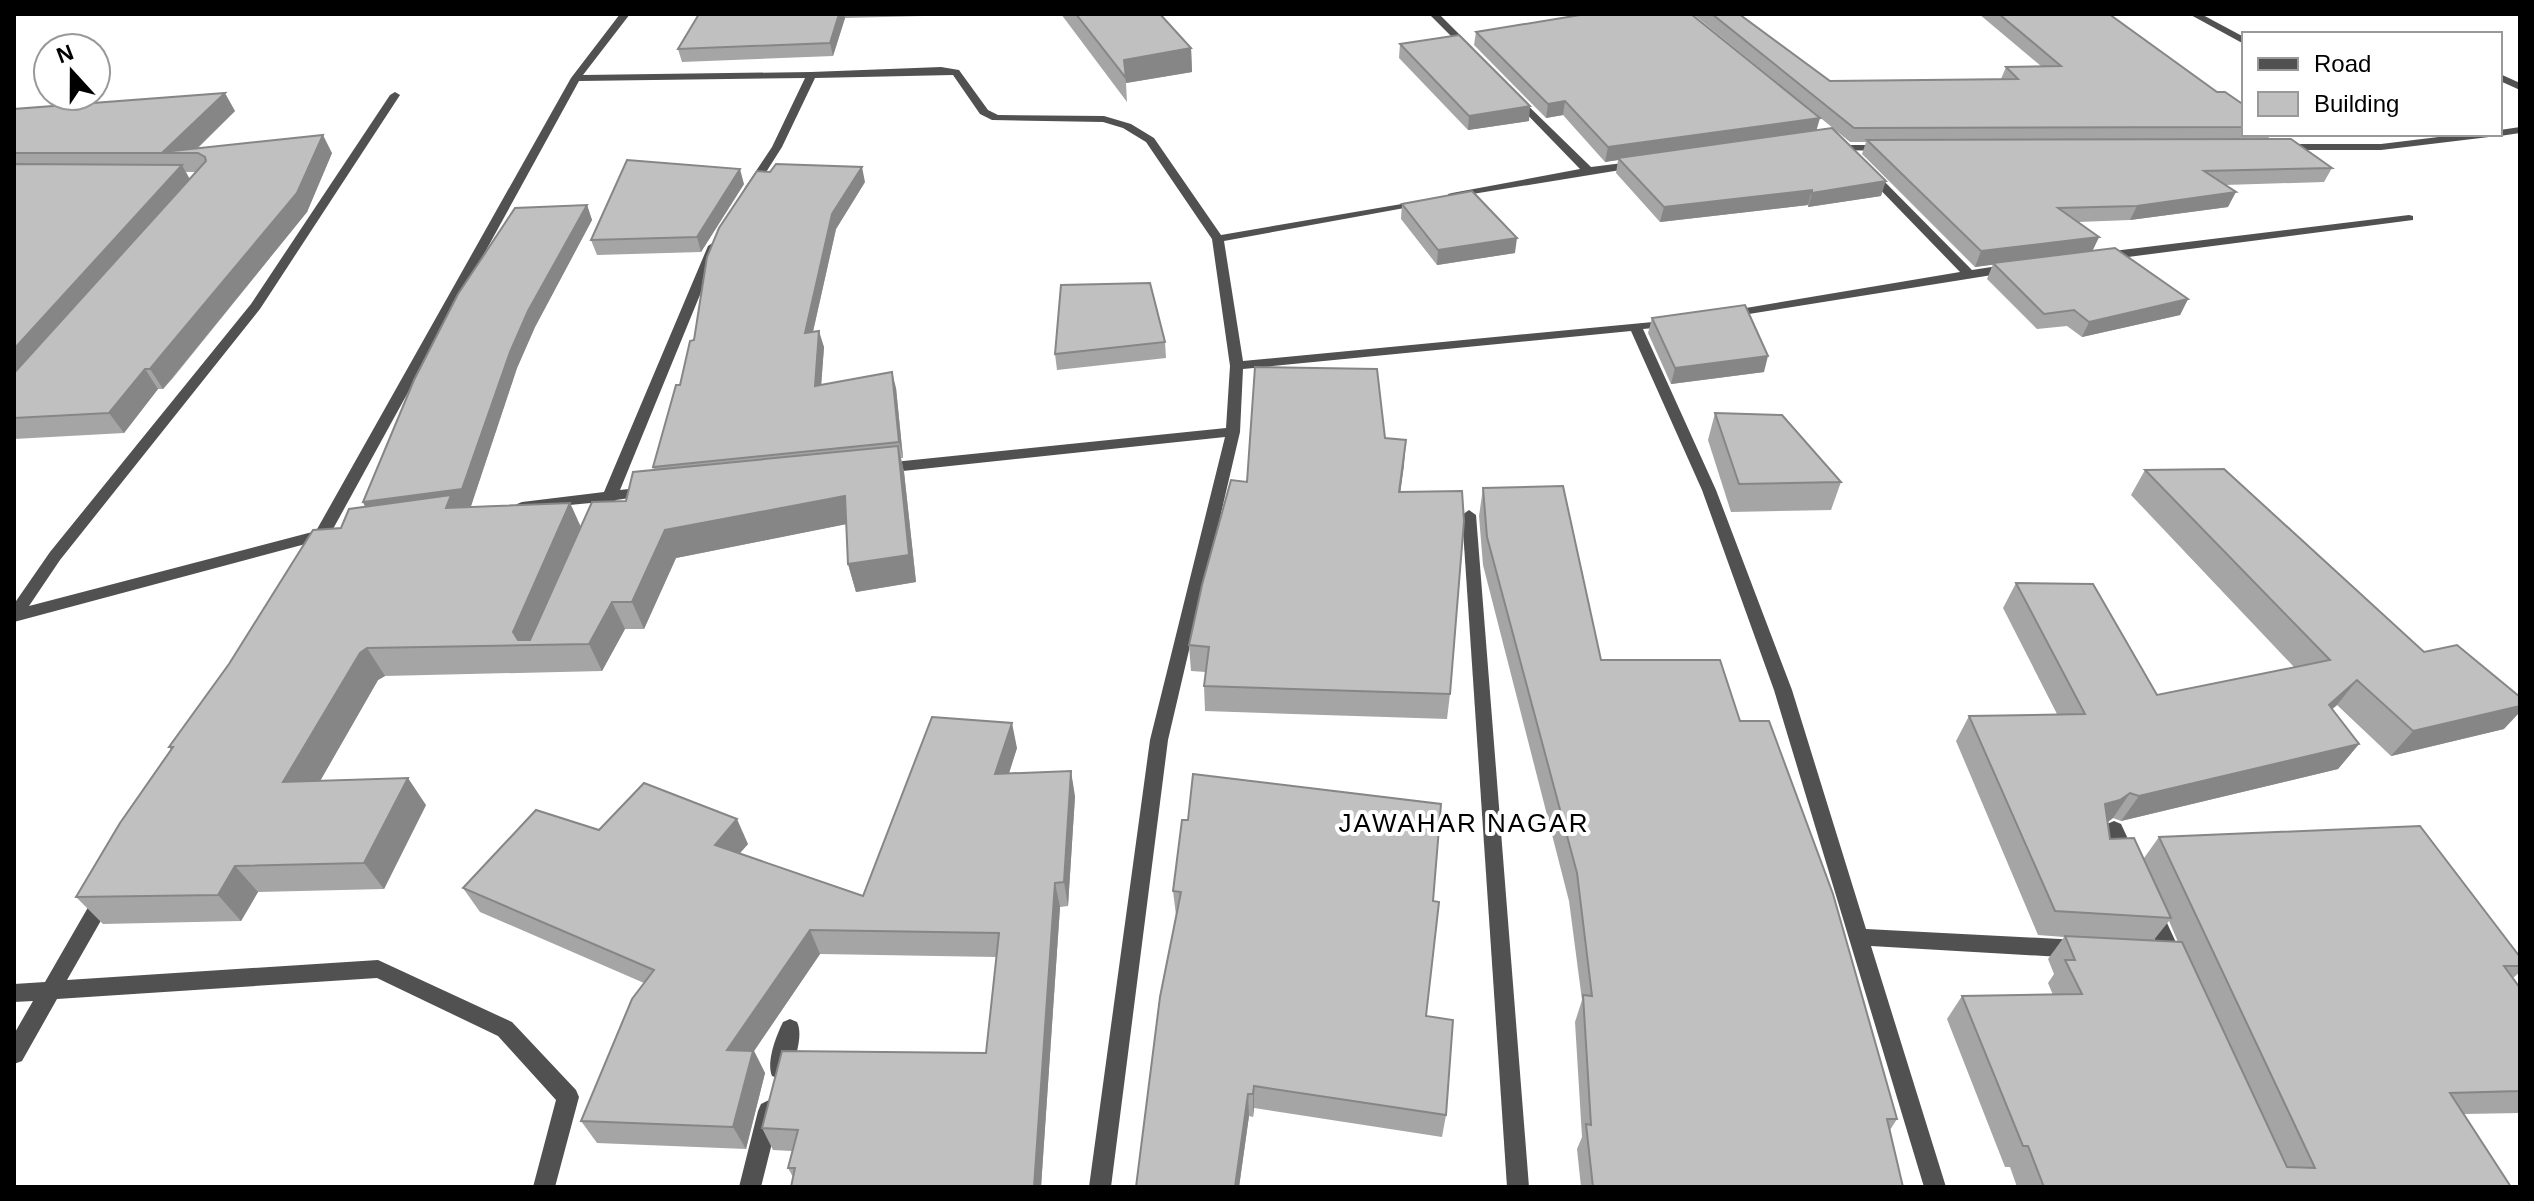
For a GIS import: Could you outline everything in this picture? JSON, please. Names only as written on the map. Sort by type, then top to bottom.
[{"type":"street","points":[[307,560],[331,533],[576,78],[625,14]]},
{"type":"street","points":[[1434,14],[1478,59]]},
{"type":"street","points":[[2194,14],[2242,40]]},
{"type":"street","points":[[576,78],[956,72],[984,112],[996,118],[1104,119],[1127,126],[1150,140],[1218,239],[1237,366],[1233,432],[1159,740],[1100,1187]]},
{"type":"street","points":[[739,206],[777,147],[811,75]]},
{"type":"street","points":[[2502,78],[2520,87]]},
{"type":"street","points":[[1511,92],[1588,171]]},
{"type":"street","points":[[14,616],[55,556],[256,306],[395,95]]},
{"type":"street","points":[[2400,136],[2408,144]]},
{"type":"street","points":[[2271,147],[2408,144],[2473,136]]},
{"type":"street","points":[[1893,148],[1842,145],[1969,274]]},
{"type":"street","points":[[1218,239],[1649,162]]},
{"type":"street","points":[[2095,258],[2409,218]]},
{"type":"street","points":[[607,502],[715,242],[723,230]]},
{"type":"street","points":[[1718,316],[2032,266]]},
{"type":"street","points":[[1237,366],[1676,322]]},
{"type":"street","points":[[1636,328],[1709,490],[1778,676],[1935,1187]]},
{"type":"street","points":[[875,468],[1233,432]]},
{"type":"street","points":[[505,509],[607,502],[657,490]]},
{"type":"street","points":[[1469,515],[1518,1187]]},
{"type":"street","points":[[14,616],[331,533]]},
{"type":"street","points":[[2114,829],[2133,871]]},
{"type":"street","points":[[14,1054],[111,886]]},
{"type":"street","points":[[2146,899],[2164,954],[2185,984]]},
{"type":"street","points":[[1860,937],[2094,950]]},
{"type":"street","points":[[14,993],[378,969],[505,1029],[568,1097],[544,1187]]},
{"type":"street","points":[[750,1187],[790,1029]]},
{"type":"building","points":[[699,14],[839,14],[830,43],[678,49]]},
{"type":"building","points":[[1076,14],[1160,14],[1191,48],[1124,60],[1126,78]]},
{"type":"building","points":[[1586,14],[1691,14],[1820,118],[1608,147],[1565,101],[1548,104],[1476,32]]},
{"type":"building","points":[[1712,14],[1739,14],[1830,81],[2018,79],[2006,67],[2061,66],[1999,14],[2109,14],[2217,92],[2225,92],[2242,104],[2242,127],[1854,128]]},
{"type":"building","points":[[1459,35],[1530,106],[1469,116],[1400,44]]},
{"type":"building","points":[[225,93],[163,152],[323,135],[297,193],[150,369],[145,369],[109,413],[14,418],[14,373],[206,161],[198,153],[14,153],[14,109],[32,108],[32,112],[112,112],[112,102]]},
{"type":"building","points":[[1832,128],[1886,181],[1812,193],[1812,190],[1664,207],[1618,158]]},
{"type":"building","points":[[2291,139],[2332,168],[2204,171],[2236,192],[2137,206],[2058,208],[2099,237],[1981,251],[1867,140]]},
{"type":"building","points":[[627,160],[740,169],[697,237],[591,240]]},
{"type":"building","points":[[14,164],[182,165],[14,349]]},
{"type":"building","points":[[776,164],[862,167],[832,214],[805,333],[819,331],[815,386],[892,372],[899,442],[653,467],[676,385],[680,385],[690,341],[694,340],[707,257],[719,228],[757,171],[770,172]]},
{"type":"building","points":[[1472,191],[1517,238],[1438,250],[1402,204]]},
{"type":"building","points":[[587,205],[528,311],[510,352],[462,489],[363,502],[414,380],[458,294],[515,208]]},
{"type":"building","points":[[2115,248],[2188,299],[2089,322],[2074,310],[2044,314],[1993,263]]},
{"type":"building","points":[[1150,283],[1165,342],[1055,354],[1061,285]]},
{"type":"building","points":[[1745,305],[1768,356],[1675,368],[1652,318]]},
{"type":"building","points":[[1255,367],[1377,369],[1385,438],[1406,440],[1399,492],[1462,491],[1464,521],[1450,694],[1204,686],[1209,647],[1189,645],[1231,480],[1247,482]]},
{"type":"building","points":[[1715,413],[1782,415],[1841,482],[1739,484]]},
{"type":"building","points":[[898,446],[909,555],[848,564],[845,496],[665,530],[632,602],[612,602],[589,644],[367,648],[360,653],[283,782],[408,778],[364,863],[235,866],[218,895],[76,897],[120,823],[173,747],[169,747],[229,664],[313,530],[341,528],[349,509],[451,495],[446,508],[570,503],[513,632],[518,640],[530,640],[592,502],[626,501],[633,472]]},
{"type":"building","points":[[2224,469],[2424,652],[2457,645],[2520,697],[2520,706],[2413,731],[2357,680],[2329,705],[2359,744],[2139,796],[2130,793],[2105,804],[2110,839],[2134,838],[2171,918],[2055,911],[1969,716],[2085,714],[2016,583],[2093,584],[2157,695],[2330,660],[2145,470]]},
{"type":"building","points":[[1563,486],[1601,660],[1720,660],[1740,721],[1769,721],[1833,894],[1897,1119],[1887,1119],[1903,1187],[1593,1187],[1586,1124],[1591,1125],[1583,995],[1592,996],[1577,873],[1487,537],[1483,488]]},
{"type":"building","points":[[932,717],[1012,723],[995,774],[1071,771],[1064,882],[1055,883],[1034,1187],[791,1187],[795,1168],[788,1168],[798,1130],[762,1128],[782,1051],[986,1053],[999,933],[810,930],[727,1050],[753,1051],[733,1127],[581,1121],[632,999],[654,970],[463,888],[536,810],[599,830],[644,783],[737,819],[715,845],[863,896]]},
{"type":"building","points":[[1193,774],[1441,804],[1433,901],[1439,902],[1426,1016],[1453,1020],[1446,1115],[1254,1086],[1253,1094],[1248,1094],[1235,1187],[1136,1187],[1160,997],[1181,892],[1173,891],[1182,820],[1188,820]]},
{"type":"building","points":[[2420,826],[2520,957],[2520,966],[2504,966],[2520,988],[2520,1091],[2450,1093],[2511,1187],[2044,1187],[2028,1146],[2023,1146],[1962,996],[2082,994],[2065,960],[2075,960],[2065,936],[2182,942],[2287,1167],[2315,1168],[2159,837]]},
{"type":"district","name":"JAWAHAR NAGAR","points":[[1464,823]]}]
